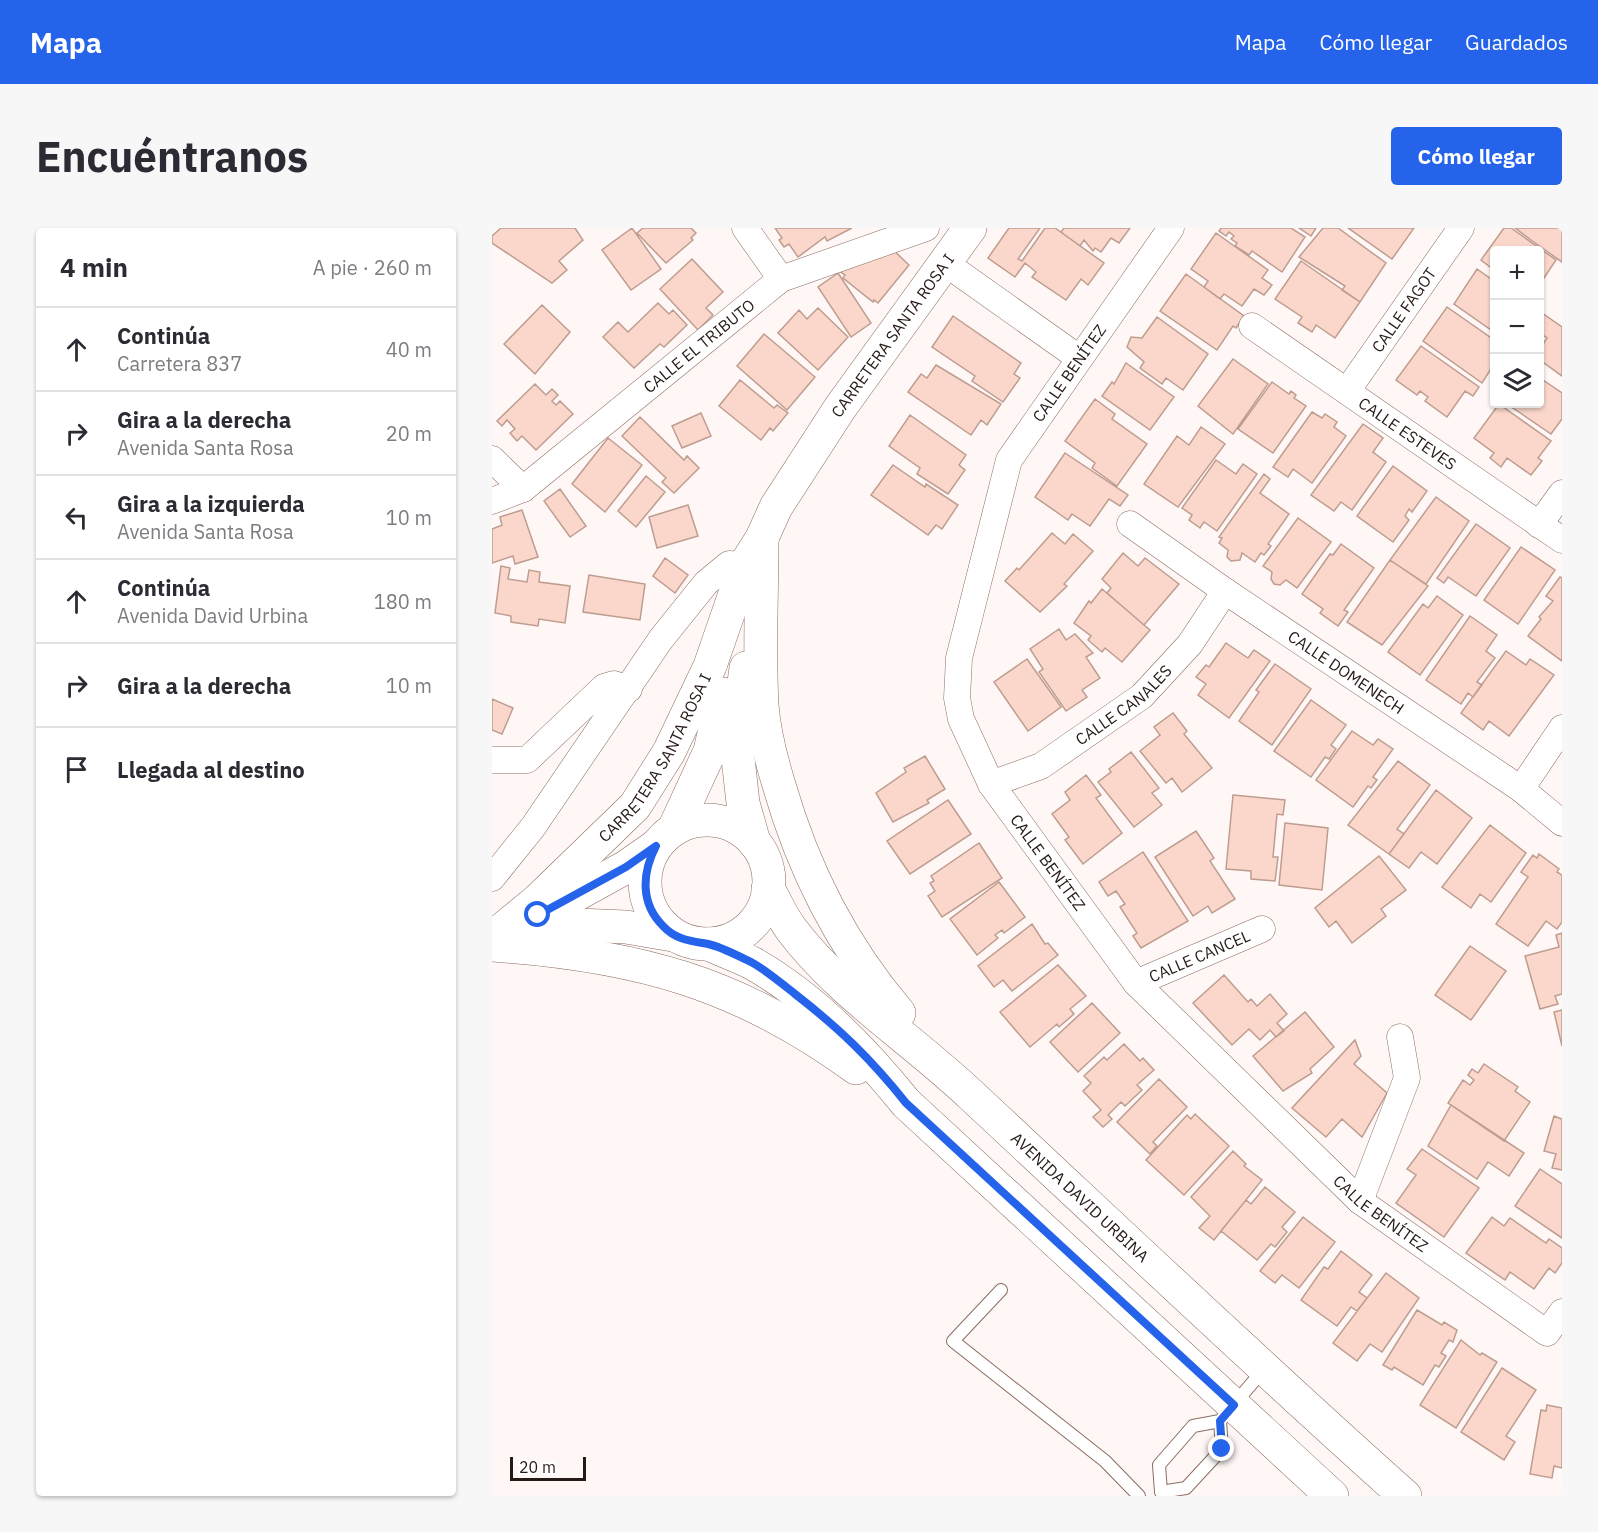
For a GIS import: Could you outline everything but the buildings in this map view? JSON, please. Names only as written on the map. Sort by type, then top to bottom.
[{"type":"street","points":[[745,228],[781,279]]},
{"type":"street","name":"CARRETERA SANTA ROSA I","points":[[492,942],[635,806],[669,752],[710,666],[744,565],[762,538],[776,507],[840,408],[970,228]]},
{"type":"street","name":"CALLE BENÍTEZ","points":[[1171,228],[1009,460],[959,658],[957,698],[961,719],[991,784],[1136,983],[1360,1201],[1547,1333],[1562,1312]]},
{"type":"street","name":"CALLE FAGOT","points":[[1347,391],[1461,228]]},
{"type":"street","name":"CALLE EL TRIBUTO","points":[[492,501],[523,489],[781,279],[913,230]]},
{"type":"street","points":[[945,263],[1079,358]]},
{"type":"street","name":"CALLE ESTEVES","points":[[1252,326],[1562,540]]},
{"type":"street","points":[[492,459],[523,489]]},
{"type":"street","points":[[1539,525],[1562,493]]},
{"type":"street","name":"CALLE DOMENECH","points":[[1130,524],[1225,591],[1521,789],[1562,823]]},
{"type":"street","points":[[762,538],[762,706],[771,758],[783,800],[804,860],[824,903],[879,989],[939,1064]]},
{"type":"street","name":"CARRETERA SANTA ROSA I","points":[[665,837],[710,751],[762,538]]},
{"type":"street","name":"CARRETERA SANTA ROSA I","points":[[754,842],[743,803],[736,740],[762,538]]},
{"type":"street","points":[[492,878],[533,827],[661,639],[706,583],[729,564],[744,565]]},
{"type":"street","name":"CALLE CANALES","points":[[991,784],[1041,766],[1142,696],[1190,644],[1225,591]]},
{"type":"street","points":[[492,760],[527,760],[604,687],[614,684],[629,689]]},
{"type":"street","points":[[1521,789],[1562,728]]},
{"type":"street","points":[[492,942],[595,885],[665,837],[697,821],[723,822],[734,827],[754,842],[766,865],[768,889],[761,913],[744,932],[734,939],[709,944]]},
{"type":"street","points":[[665,837],[646,869],[646,894],[656,917],[673,934]]},
{"type":"street","name":"AVENIDA DAVID URBINA","points":[[768,889],[791,928],[815,955],[866,1004],[939,1064],[1265,1369],[1405,1496]]},
{"type":"street","points":[[492,942],[578,926],[626,927],[673,934],[685,940],[709,944],[752,963],[840,1028],[872,1060],[906,1103],[1227,1413],[1332,1496]]},
{"type":"street","name":"CALLE CANCEL","points":[[1136,983],[1262,929]]},
{"type":"street","points":[[492,942],[620,960],[669,972],[733,995],[778,1017],[827,1047],[906,1103]]},
{"type":"street","points":[[1360,1201],[1407,1078],[1400,1036]]},
{"type":"lane","points":[[1001,1290],[953,1341],[1105,1461],[1139,1496]]},
{"type":"lane","points":[[1227,1413],[1222,1449],[1186,1488],[1159,1494],[1159,1465],[1193,1426],[1227,1413],[1265,1369]]},
{"type":"route","points":[[538,915],[626,867],[656,846],[650,857],[644,881],[649,906],[663,927],[685,940],[697,944],[709,944],[752,963],[840,1028],[872,1060],[906,1103],[1234,1405],[1220,1421],[1222,1449]]}]
